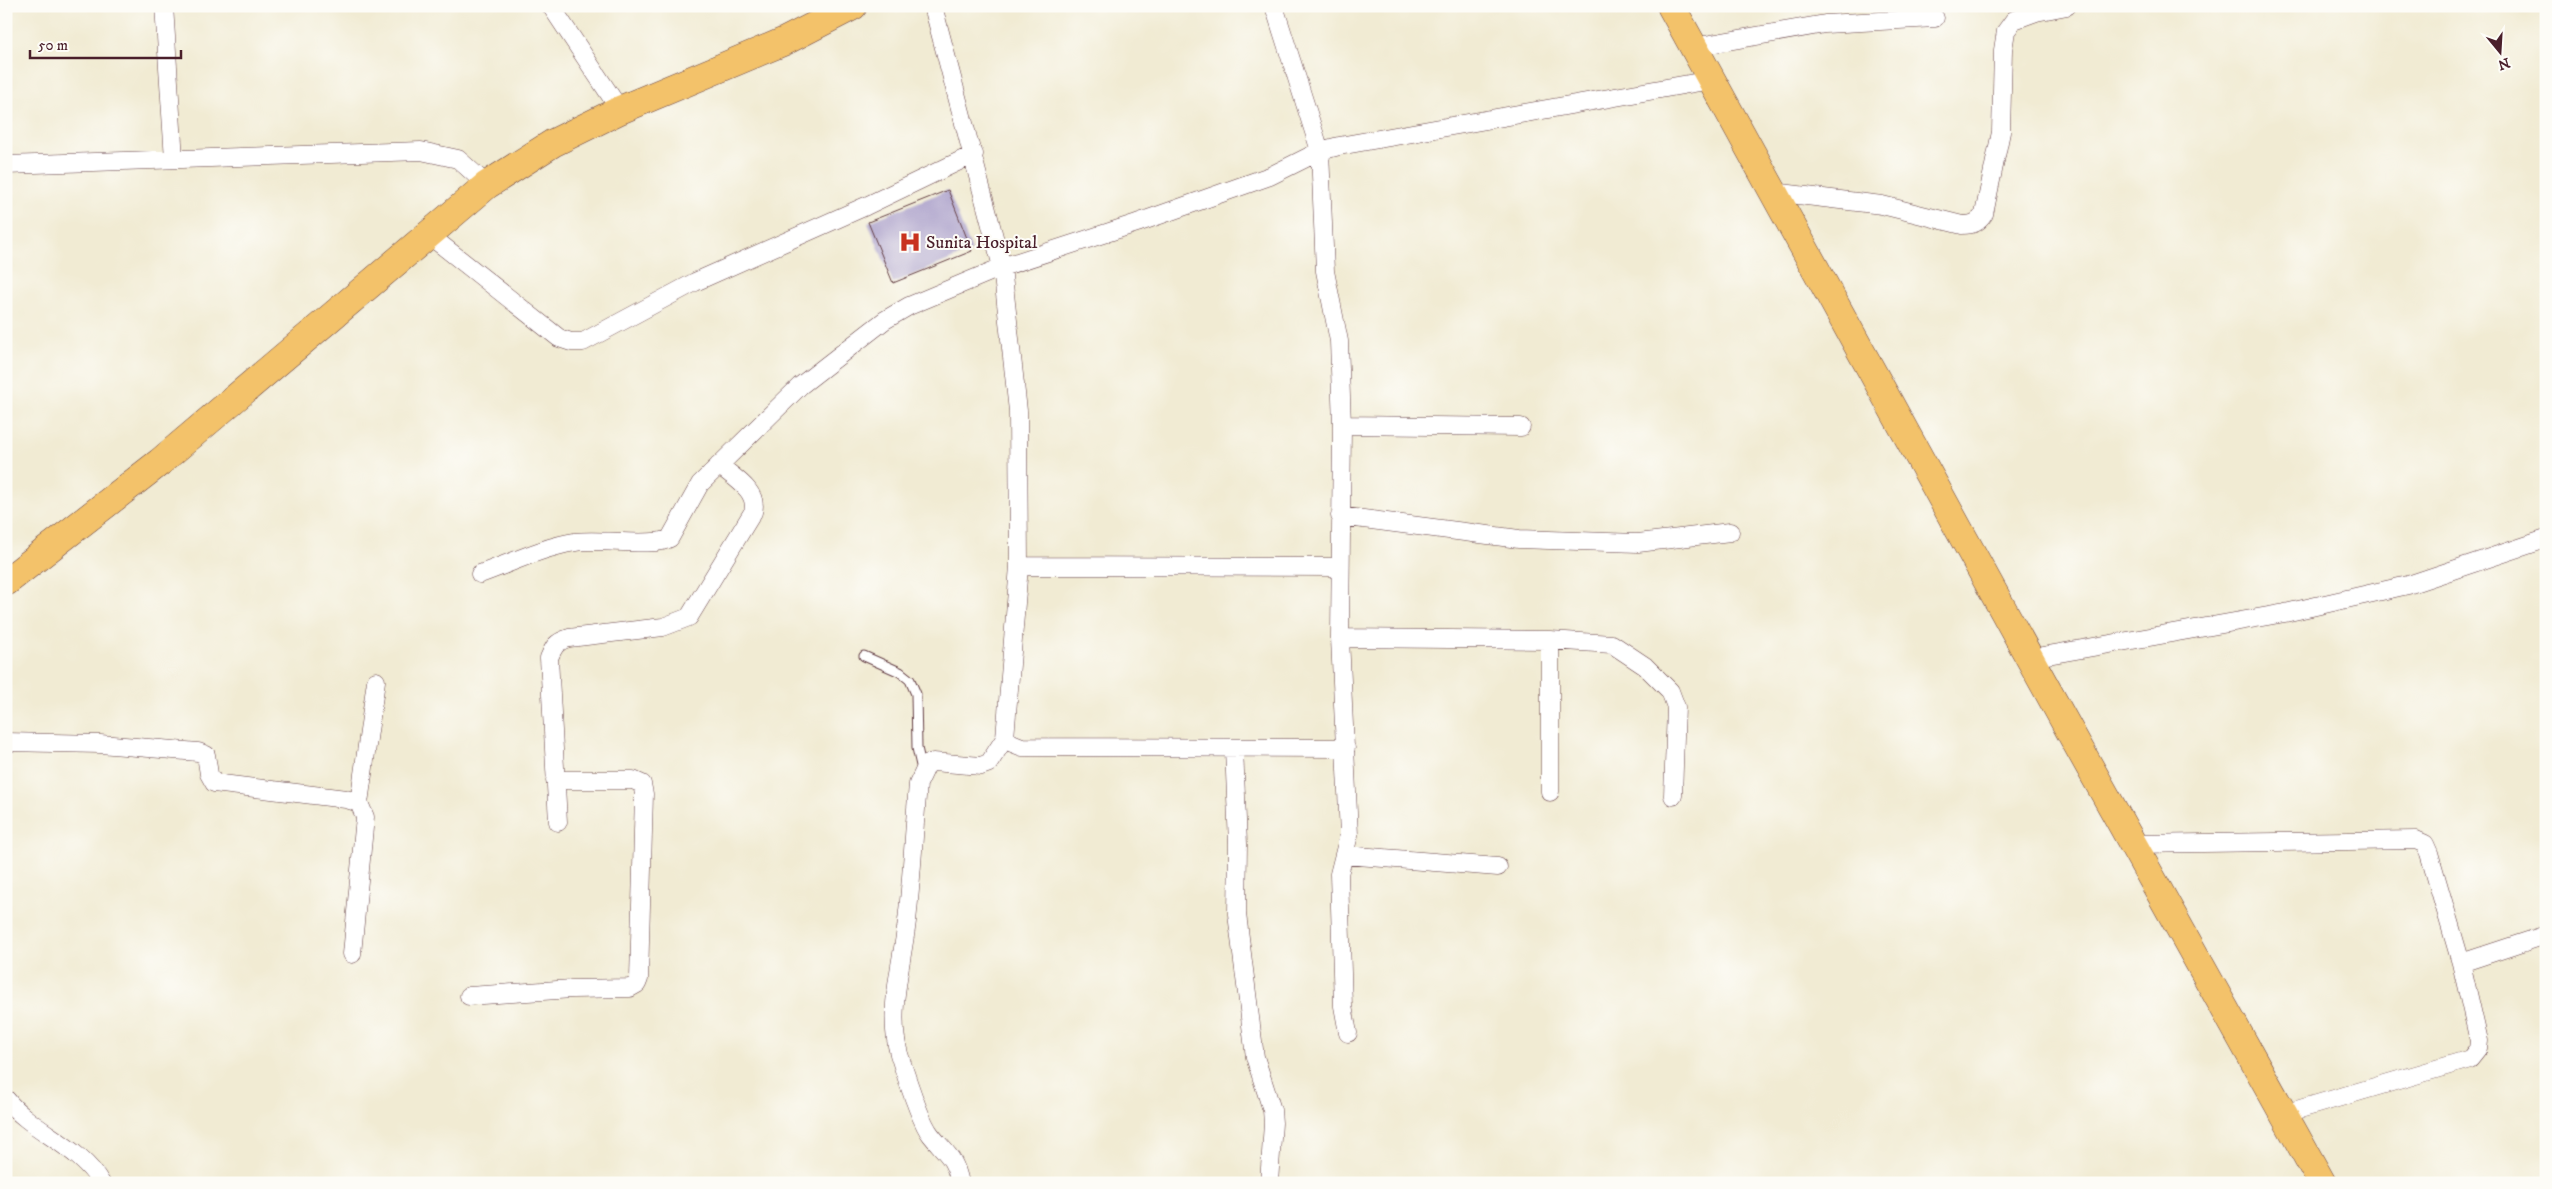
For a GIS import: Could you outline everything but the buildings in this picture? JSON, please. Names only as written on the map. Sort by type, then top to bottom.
[{"type":"highway","points":[[6,582],[160,462],[487,185],[552,143],[620,110],[785,41],[853,6]]},
{"type":"highway","points":[[1670,6],[2132,844],[2322,1183]]},
{"type":"street","points":[[164,6],[174,159]]},
{"type":"street","points":[[551,6],[620,110]]},
{"type":"street","points":[[933,6],[974,154],[1002,267],[1018,411],[1019,566],[1005,738],[989,763],[981,766],[933,762],[928,763],[922,770],[918,784],[907,922],[894,1015],[895,1035],[921,1114],[930,1135],[944,1147],[954,1162],[960,1183]]},
{"type":"street","points":[[1274,6],[1320,151],[1325,271],[1338,328],[1342,425],[1340,638],[1349,835],[1339,874],[1343,1006],[1348,1033]]},
{"type":"street","points":[[1773,192],[1882,205],[1962,225],[1980,221],[1984,214],[2001,132],[2003,50],[2006,30],[2014,20],[2067,6]]},
{"type":"street","points":[[1693,47],[1825,24],[1934,18]]},
{"type":"street","points":[[480,574],[575,542],[611,540],[656,543],[665,541],[670,538],[700,484],[800,386],[885,320],[909,306],[1002,267],[1137,223],[1261,179],[1320,151],[1348,144],[1711,80]]},
{"type":"street","points":[[6,165],[422,151],[458,159],[487,185]]},
{"type":"street","points":[[428,235],[559,338],[571,342],[583,342],[695,282],[866,206],[974,154]]},
{"type":"street","points":[[1342,425],[1521,426]]},
{"type":"street","points":[[558,822],[549,658],[554,645],[558,641],[569,638],[663,628],[689,617],[753,512],[755,504],[752,494],[720,465]]},
{"type":"street","points":[[1340,516],[1519,539],[1638,543],[1730,532]]},
{"type":"street","points":[[2031,658],[2285,613],[2408,585],[2546,539]]},
{"type":"street","points":[[1019,566],[1340,567]]},
{"type":"street","points":[[1340,638],[1550,640],[1612,644],[1645,666],[1670,691],[1676,707],[1673,796]]},
{"type":"street","points":[[1550,640],[1550,792]]},
{"type":"street","points":[[352,954],[365,816],[359,803],[376,681]]},
{"type":"street","points":[[1005,738],[1012,744],[1022,747],[1346,748]]},
{"type":"street","points":[[6,742],[100,744],[198,752],[206,755],[209,774],[214,783],[346,799],[359,803]]},
{"type":"street","points":[[1234,748],[1238,844],[1237,914],[1255,1056],[1272,1110],[1273,1123],[1269,1183]]},
{"type":"street","points":[[469,996],[572,989],[630,988],[637,984],[640,979],[644,794],[642,784],[633,780],[555,780]]},
{"type":"street","points":[[2132,844],[2416,840],[2425,844],[2430,853],[2461,962],[2479,1041],[2478,1050],[2470,1059],[2283,1114]]},
{"type":"street","points":[[1345,855],[1498,867]]},
{"type":"street","points":[[2461,962],[2546,935]]},
{"type":"street","points":[[6,1099],[25,1120],[75,1154],[101,1183]]},
{"type":"lane","points":[[864,656],[900,672],[910,680],[916,694],[917,748],[922,770]]},
{"type":"place","name":"Sunita Hospital","points":[[910,242]]}]
